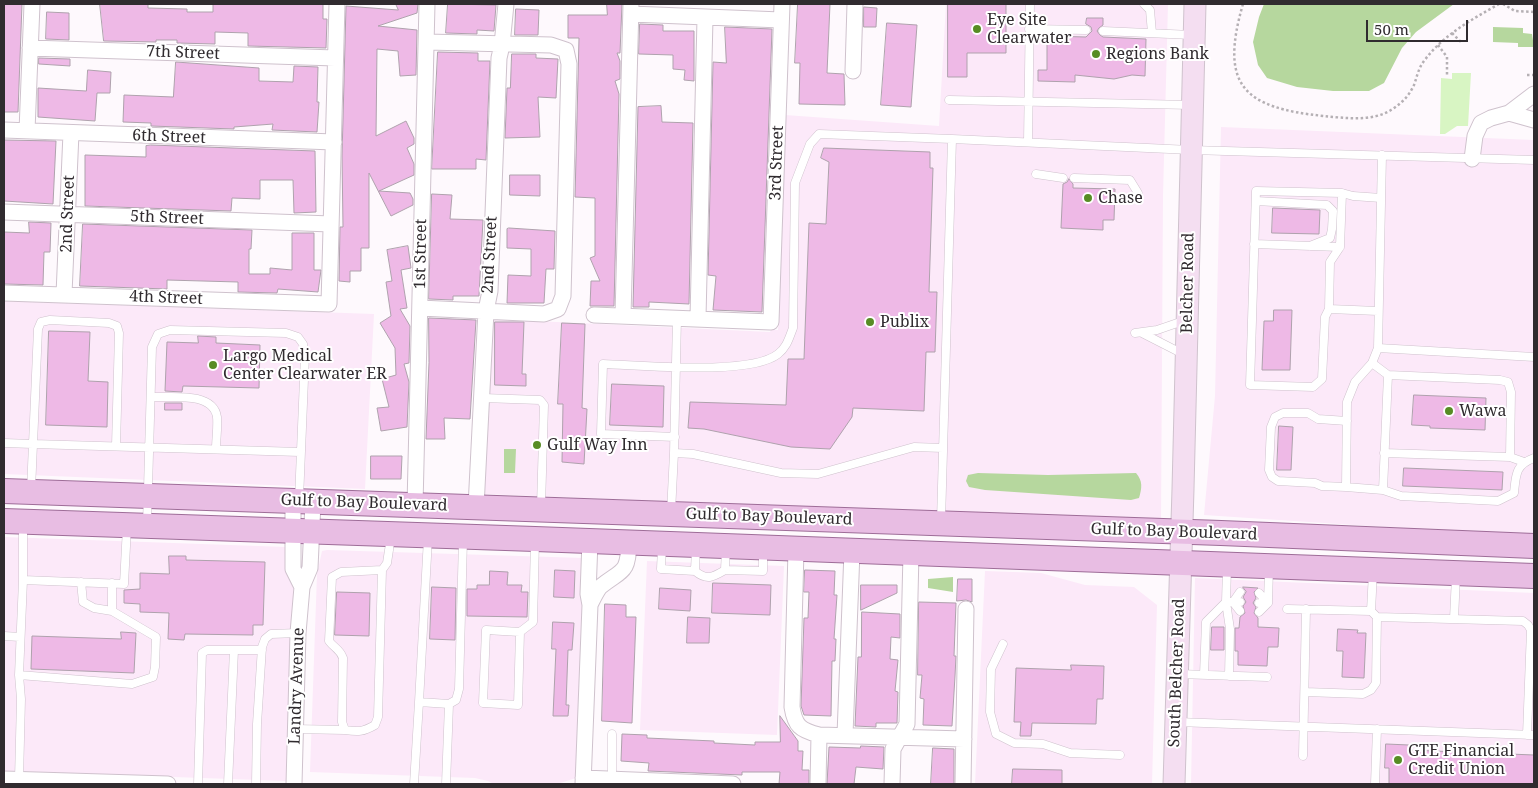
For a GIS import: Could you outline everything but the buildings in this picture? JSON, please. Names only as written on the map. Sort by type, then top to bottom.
[{"type":"main road","name":"Belcher Road","points":[[1180,562],[1188,320],[1194,4]]},
{"type":"main road","name":"Gulf to Bay Boulevard","points":[[4,491],[941,523],[1534,546]]},
{"type":"main road","points":[[494,538],[532,525],[631,529],[654,524],[671,514]]},
{"type":"main road","name":"Gulf to Bay Boulevard","points":[[14,522],[1269,565],[1534,576]]},
{"type":"main road","points":[[1456,572],[1477,560],[1534,562]]},
{"type":"main road","name":"South Belcher Road","points":[[1174,784],[1180,562]]},
{"type":"street","points":[[27,131],[32,4]]},
{"type":"street","points":[[331,224],[337,4]]},
{"type":"street","name":"1st Street","points":[[415,505],[427,4]]},
{"type":"street","name":"2nd Street","points":[[476,507],[486,311],[490,290],[499,58],[506,4]]},
{"type":"street","name":"3rd Street","points":[[698,318],[771,322],[782,4]]},
{"type":"street","points":[[853,71],[855,4]]},
{"type":"street","points":[[623,316],[631,9],[705,18],[781,20]]},
{"type":"street","points":[[594,315],[698,318],[705,18]]},
{"type":"street","points":[[420,308],[544,314],[558,309],[563,296],[569,64],[566,50],[551,46],[427,42]]},
{"type":"street","name":"7th Street","points":[[30,48],[335,58]]},
{"type":"street","points":[[1472,159],[1475,136],[1481,123],[1509,113],[1534,94]]},
{"type":"street","points":[[1509,113],[1534,120]]},
{"type":"street","name":"6th Street","points":[[4,130],[334,142]]},
{"type":"street","name":"2nd Street","points":[[64,294],[71,133]]},
{"type":"street","name":"5th Street","points":[[4,212],[331,224]]},
{"type":"street","name":"4th Street","points":[[4,292],[329,304],[331,224]]},
{"type":"street","name":"Landry Avenue","points":[[294,784],[298,633],[302,588],[293,569],[302,532],[301,502]]},
{"type":"street","points":[[590,541],[588,594],[590,605],[583,781],[612,779],[732,784]]},
{"type":"street","points":[[590,605],[598,589],[620,573],[629,561],[629,543]]},
{"type":"street","points":[[796,549],[792,706],[794,722],[806,731],[819,735],[964,738]]},
{"type":"street","points":[[845,735],[852,551]]},
{"type":"street","points":[[892,784],[892,750],[907,724],[911,553]]},
{"type":"street","points":[[963,784],[966,609]]},
{"type":"street","points":[[818,784],[819,735]]},
{"type":"street","points":[[11,779],[168,784]]},
{"type":"lane","points":[[1028,142],[1030,4]]},
{"type":"lane","points":[[1144,4],[1150,10],[1152,33]]},
{"type":"lane","points":[[1029,29],[1086,30]]},
{"type":"lane","points":[[1103,30],[1194,35]]},
{"type":"lane","points":[[949,100],[1192,106]]},
{"type":"lane","points":[[675,437],[601,434],[603,364],[722,368],[756,364],[777,355],[787,345],[793,328],[796,183],[810,144],[819,134],[1191,150],[1534,160]]},
{"type":"lane","points":[[941,523],[952,139]]},
{"type":"lane","points":[[1346,487],[1347,402],[1355,382],[1372,363],[1378,348],[1382,155]]},
{"type":"lane","points":[[1036,174],[1063,178]]},
{"type":"lane","points":[[1074,178],[1130,180],[1138,194]]},
{"type":"lane","points":[[1342,193],[1340,248],[1330,262],[1330,309],[1324,317],[1322,379],[1313,387],[1250,386],[1256,191],[1342,193],[1353,196],[1381,198]]},
{"type":"lane","points":[[1256,201],[1328,205],[1333,211],[1330,238],[1310,246]]},
{"type":"lane","points":[[1254,244],[1340,248]]},
{"type":"lane","points":[[1330,309],[1378,311]]},
{"type":"lane","points":[[671,514],[675,437],[677,318]]},
{"type":"lane","points":[[31,492],[38,329],[42,322],[50,320],[109,323],[117,326],[119,334],[116,446]]},
{"type":"lane","points":[[1187,357],[1139,333],[1158,330],[1188,320]]},
{"type":"lane","points":[[22,580],[124,584],[137,526],[148,497],[152,347],[158,334],[170,330],[286,333],[298,336],[303,344],[304,355],[300,452],[301,502]]},
{"type":"lane","points":[[1378,348],[1534,357]]},
{"type":"lane","points":[[1372,363],[1388,375],[1500,380],[1508,382],[1511,392],[1510,457]]},
{"type":"lane","points":[[1383,490],[1388,375]]},
{"type":"lane","points":[[151,397],[200,399],[208,402],[214,408],[217,417],[216,449]]},
{"type":"lane","points":[[483,398],[540,400],[544,405],[540,509]]},
{"type":"lane","points":[[1347,421],[1318,419],[1308,413],[1283,413],[1275,417],[1271,427],[1269,470],[1272,477],[1278,481],[1383,490],[1401,496],[1498,501],[1514,494],[1516,474],[1524,462],[1534,458]]},
{"type":"lane","points":[[4,444],[300,452]]},
{"type":"lane","points":[[674,453],[693,454],[782,473],[818,474],[914,447],[943,448]]},
{"type":"lane","points":[[1384,453],[1510,457],[1524,462]]},
{"type":"lane","points":[[11,779],[21,700],[19,675],[22,580],[14,522]]},
{"type":"lane","points":[[295,729],[358,732],[375,725],[378,717],[382,570],[387,563],[392,535]]},
{"type":"lane","points":[[414,784],[428,536]]},
{"type":"lane","points":[[419,702],[450,704],[456,700],[459,689],[463,537]]},
{"type":"lane","points":[[520,632],[518,705],[482,703],[486,630],[520,632],[533,622],[535,539]]},
{"type":"lane","points":[[662,544],[660,569],[695,571],[702,576],[714,577],[725,570],[763,571],[763,548]]},
{"type":"lane","points":[[695,571],[696,545]]},
{"type":"lane","points":[[725,570],[726,546]]},
{"type":"lane","points":[[1228,564],[1233,602],[1230,629],[1229,676]]},
{"type":"lane","points":[[1258,612],[1268,603],[1269,565]]},
{"type":"lane","points":[[1305,692],[1363,694],[1371,690],[1376,683],[1373,569]]},
{"type":"lane","points":[[345,730],[342,722],[343,658],[340,650],[332,646],[329,641],[332,577],[341,572],[382,570]]},
{"type":"lane","points":[[1454,619],[1456,572]]},
{"type":"lane","points":[[19,675],[132,684],[153,677],[156,637],[112,611],[94,608],[83,602],[81,582]]},
{"type":"lane","points":[[112,583],[112,611]]},
{"type":"lane","points":[[1204,675],[1206,622],[1233,602],[1240,592]]},
{"type":"lane","points":[[1259,593],[1268,603]]},
{"type":"lane","points":[[1233,602],[1240,611]]},
{"type":"lane","points":[[1259,603],[1268,603]]},
{"type":"lane","points":[[1176,722],[1531,735],[1531,630],[1523,622],[1287,609]]},
{"type":"lane","points":[[1303,756],[1306,609]]},
{"type":"lane","points":[[256,784],[257,724],[262,650],[265,639],[271,634],[298,633]]},
{"type":"lane","points":[[4,636],[20,637]]},
{"type":"lane","points":[[1003,644],[991,669],[990,712],[996,734],[1014,744],[1043,744],[1070,753],[1120,755]]},
{"type":"lane","points":[[198,784],[202,653],[207,650],[262,650]]},
{"type":"lane","points":[[228,784],[234,650]]},
{"type":"lane","points":[[1177,674],[1267,677]]},
{"type":"lane","points":[[446,784],[450,704]]},
{"type":"lane","points":[[1375,784],[1377,730]]},
{"type":"lane","points":[[612,734],[612,779]]},
{"type":"path","points":[[1243,4],[1236,34],[1234,63],[1242,86],[1268,106],[1282,110],[1351,118],[1375,116],[1389,112],[1399,105],[1408,96],[1423,62],[1438,45],[1452,33],[1498,4]]},
{"type":"path","points":[[1503,4],[1515,11],[1534,12]]},
{"type":"path","points":[[1452,33],[1462,43]]},
{"type":"path","points":[[1438,45],[1447,57],[1447,76]]},
{"type":"path","points":[[1527,74],[1534,75]]},
{"type":"shaded area","points":[[946,4],[1168,4],[1163,196],[1161,522],[484,494],[493,319],[770,332],[771,330],[778,330],[785,115],[939,126]]},
{"type":"shaded area","points":[[1264,4],[1454,4],[1416,32],[1402,48],[1384,83],[1369,91],[1333,91],[1297,87],[1267,78],[1258,65],[1253,42]]},
{"type":"shaded area","points":[[1493,27],[1523,28],[1523,33],[1532,34],[1534,47],[1518,47],[1518,43],[1493,42]]},
{"type":"shaded area","points":[[1452,73],[1471,73],[1468,126],[1457,126],[1445,134],[1440,134],[1441,78],[1452,79]]},
{"type":"shaded area","points":[[1221,127],[1534,140],[1534,537],[1204,515],[1215,396]]},
{"type":"shaded area","points":[[4,301],[374,314],[365,489],[4,474]]},
{"type":"shaded area","points":[[504,449],[516,449],[515,473],[504,473]]},
{"type":"shaded area","points":[[978,473],[1048,475],[1136,473],[1141,482],[1141,488],[1139,498],[1131,500],[985,490],[969,487],[966,481],[968,475]]},
{"type":"shaded area","points":[[4,537],[286,547],[293,591],[295,592],[287,781],[4,771]]},
{"type":"shaded area","points":[[322,551],[584,558],[576,778],[557,784],[494,784],[475,778],[310,772],[317,574]]},
{"type":"shaded area","points":[[647,561],[784,566],[777,735],[640,730]]},
{"type":"shaded area","points":[[985,571],[1041,573],[1085,585],[1134,587],[1157,605],[1152,784],[975,784]]},
{"type":"shaded area","points":[[953,577],[953,592],[928,588],[928,579]]},
{"type":"shaded area","points":[[1195,578],[1534,593],[1534,784],[1191,784]]},
{"type":"place","name":"Eye Site Clearwater","points":[[977,29]]},
{"type":"place","name":"Regions Bank","points":[[1096,54]]},
{"type":"place","name":"Chase","points":[[1088,198]]},
{"type":"place","name":"Publix","points":[[870,322]]},
{"type":"place","name":"Largo Medical Center Clearwater ER","points":[[213,365]]},
{"type":"place","name":"Wawa","points":[[1449,411]]},
{"type":"place","name":"Gulf Way Inn","points":[[537,445]]},
{"type":"place","name":"GTE Financial Credit Union","points":[[1398,760]]}]
